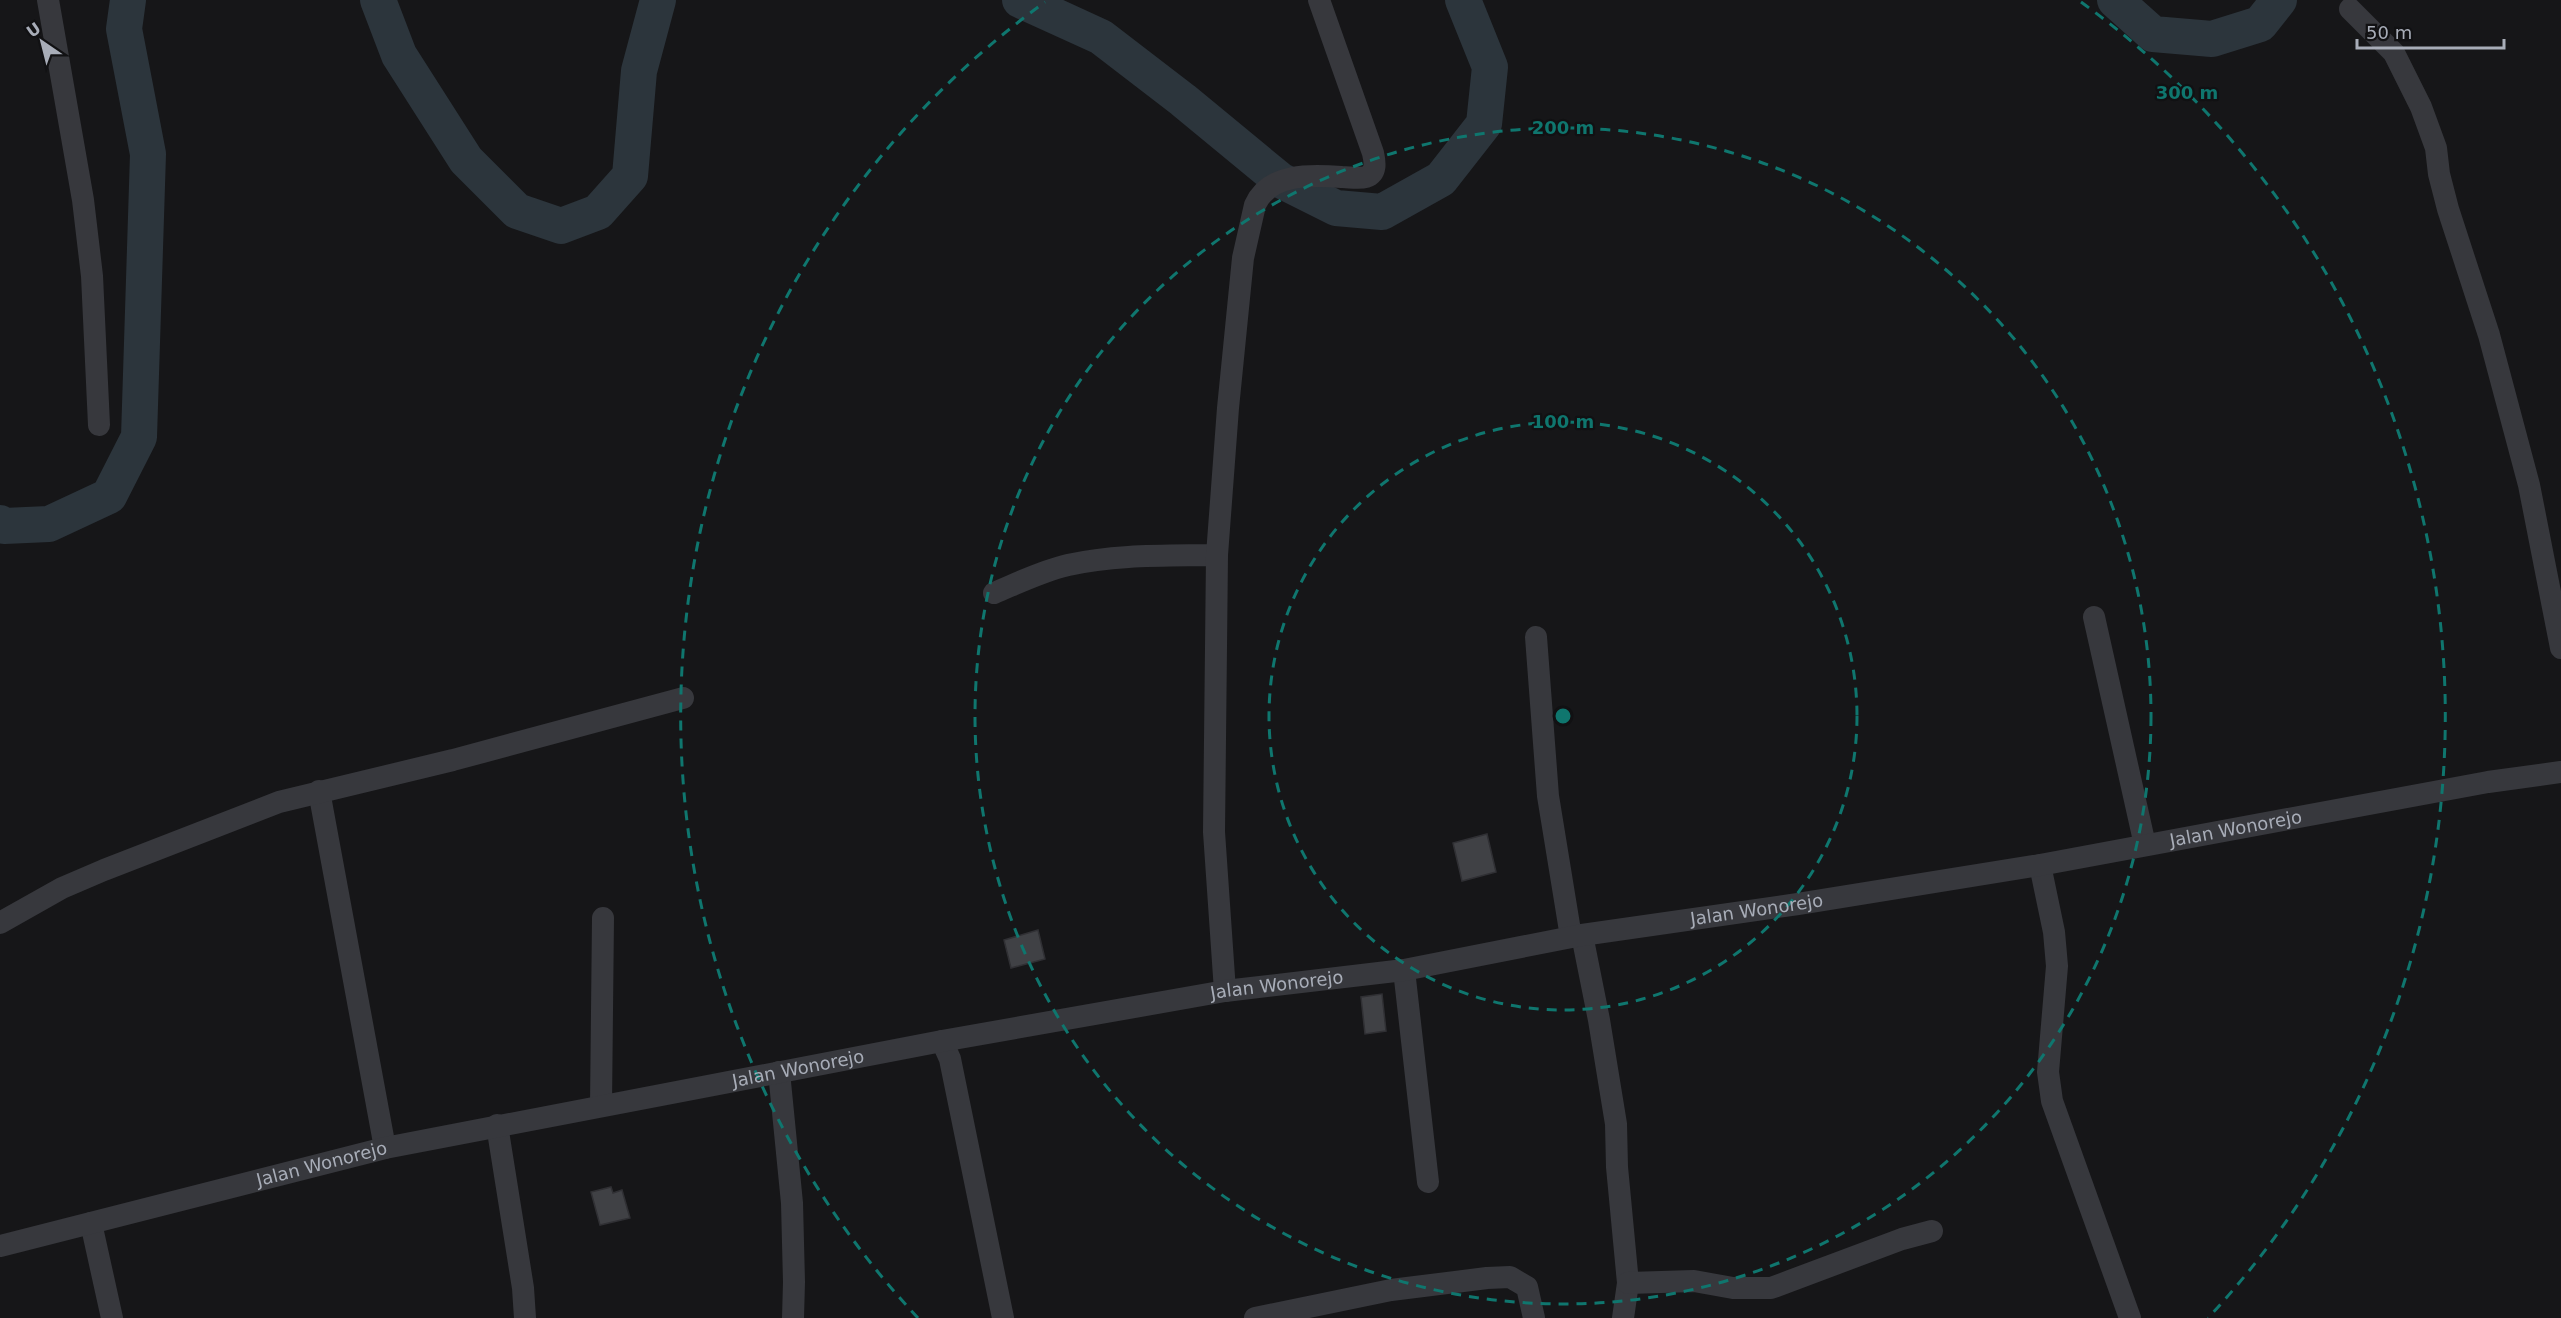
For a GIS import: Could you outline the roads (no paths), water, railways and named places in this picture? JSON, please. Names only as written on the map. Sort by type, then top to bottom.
[{"type":"street","points":[[48,0],[83,200],[92,276],[99,425]]},
{"type":"street","points":[[1225,991],[1214,832],[1217,555],[1228,408],[1243,258],[1255,205],[1262,193],[1284,181],[1307,175],[1363,178],[1375,167],[1374,153],[1319,0]]},
{"type":"street","points":[[2350,9],[2394,53],[2421,107],[2436,148],[2439,174],[2448,208],[2489,335],[2529,485],[2561,648]]},
{"type":"street","points":[[994,593],[1042,573],[1069,565],[1135,556],[1217,555]]},
{"type":"street","points":[[2094,617],[2145,845]]},
{"type":"street","points":[[1536,637],[1548,796],[1576,936],[1599,1020],[1616,1124],[1617,1167],[1628,1283],[1623,1318]]},
{"type":"street","points":[[0,923],[62,888],[279,802],[453,760],[683,698]]},
{"type":"street","name":"Jalan Wonorejo","points":[[0,1246],[385,1148],[942,1041],[1225,991],[1404,970],[1576,936],[1798,904],[2040,865],[2488,782],[2561,772]]},
{"type":"street","points":[[319,791],[385,1148]]},
{"type":"street","points":[[2040,865],[2054,932],[2057,966],[2048,1072],[2052,1101],[2130,1318]]},
{"type":"street","points":[[601,1106],[603,918]]},
{"type":"street","points":[[1404,970],[1428,1182]]},
{"type":"street","points":[[942,1041],[950,1059],[1003,1318]]},
{"type":"street","points":[[779,1072],[792,1203],[795,1282],[793,1318]]},
{"type":"street","points":[[497,1125],[523,1288],[525,1318]]},
{"type":"street","points":[[91,1223],[112,1318]]},
{"type":"street","points":[[1628,1283],[1694,1281],[1732,1288],[1771,1288],[1902,1239],[1932,1231]]},
{"type":"street","points":[[1255,1318],[1391,1290],[1510,1277],[1527,1287],[1534,1318]]},
{"type":"waterway","points":[[0,523],[4,526],[49,524],[109,496],[139,437],[148,154],[124,29],[128,0]]},
{"type":"waterway","points":[[378,0],[399,55],[466,160],[517,211],[561,226],[598,212],[630,176],[639,71],[658,0]]},
{"type":"waterway","points":[[1020,0],[1101,37],[1183,100],[1280,180],[1336,208],[1382,212],[1441,179],[1484,124],[1490,67],[1463,0]]},
{"type":"waterway","points":[[2115,0],[2153,34],[2212,39],[2260,24],[2279,0]]}]
